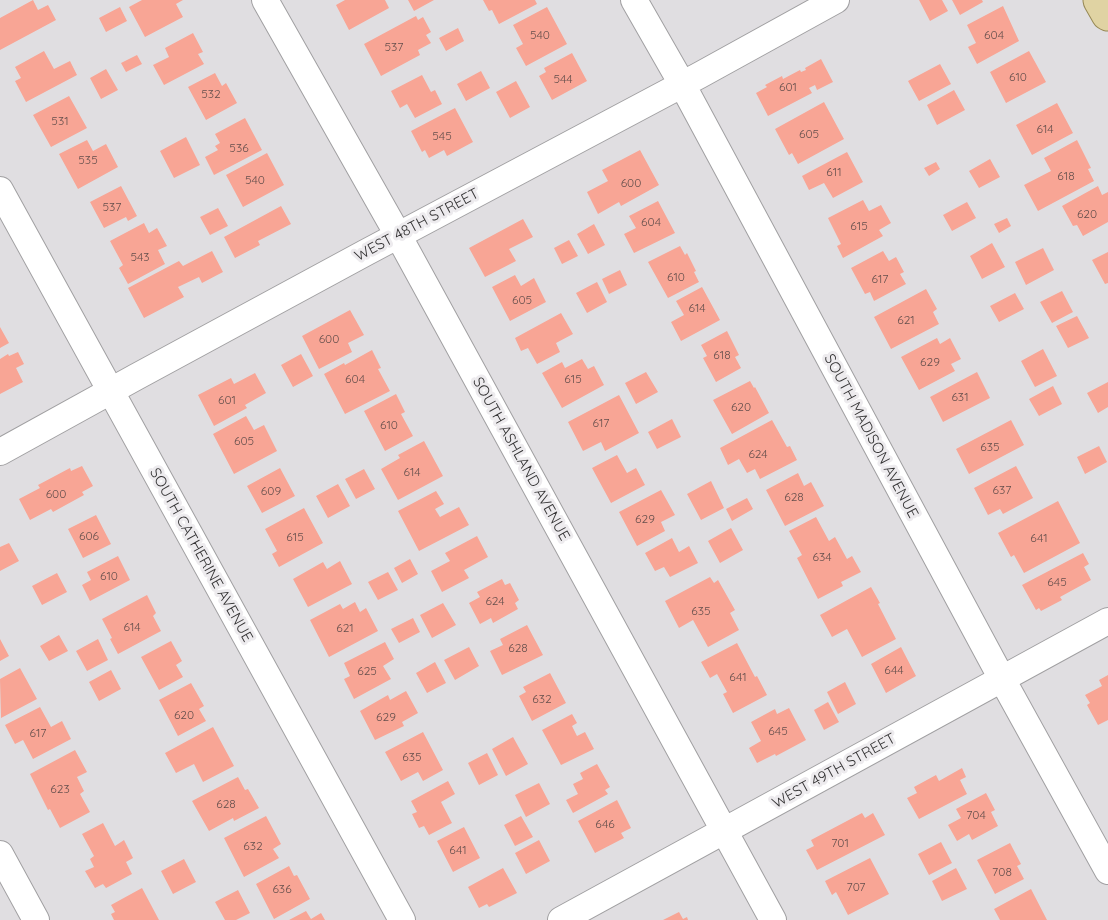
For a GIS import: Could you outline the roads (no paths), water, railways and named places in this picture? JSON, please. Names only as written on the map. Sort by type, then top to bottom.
[{"type":"main road","points":[[1100,0],[1108,14]]},
{"type":"street","name":"SOUTH ASHLAND AVENUE","points":[[266,0],[773,920]]},
{"type":"street","name":"SOUTH MADISON AVENUE","points":[[634,0],[682,84],[1002,679],[1108,871]]},
{"type":"street","name":"WEST 48TH STREET","points":[[0,452],[836,0]]},
{"type":"street","name":"SOUTH CATHERINE AVENUE","points":[[0,190],[402,920]]},
{"type":"street","name":"WEST 49TH STREET","points":[[561,920],[1108,621]]},
{"type":"street","points":[[0,854],[36,920]]}]
